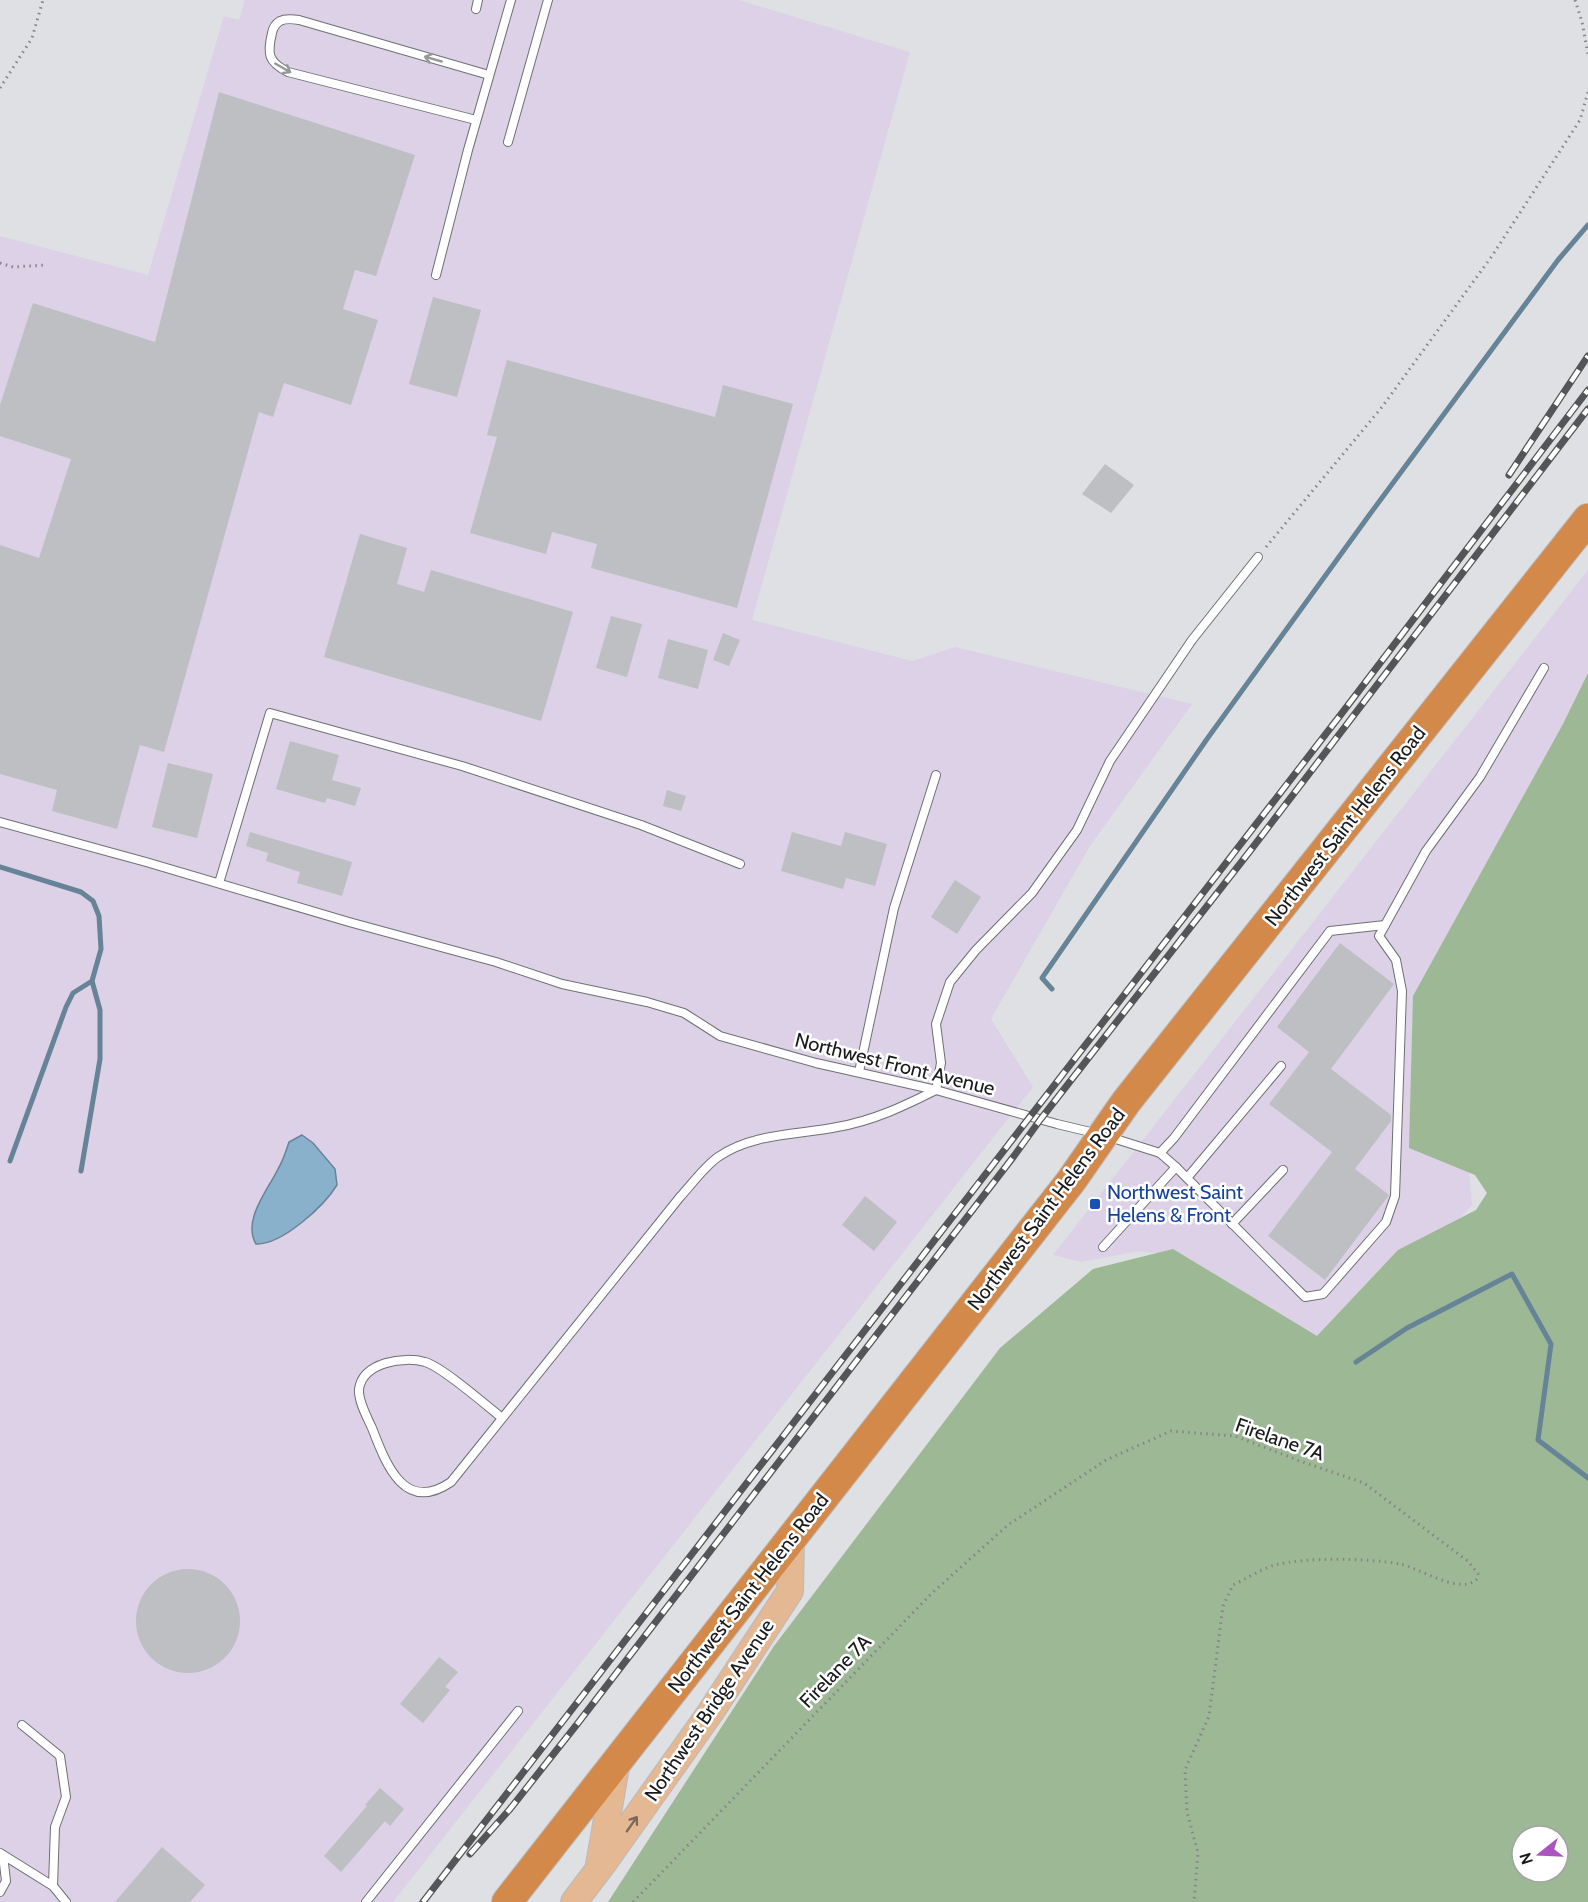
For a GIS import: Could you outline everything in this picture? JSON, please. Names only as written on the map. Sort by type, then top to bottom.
[{"type":"highway","name":"Northwest Saint Helens Road","points":[[507,1902],[1071,1182],[1126,1102],[1588,519]]},
{"type":"main road","name":"Northwest Bridge Avenue","points":[[574,1902],[710,1713],[790,1591],[791,1539]]},
{"type":"main road","name":"Northwest Bridge Avenue","points":[[598,1871],[617,1761]]},
{"type":"lane","points":[[436,275],[476,120],[511,0]]},
{"type":"lane","points":[[508,142],[548,0]]},
{"type":"lane","points":[[476,120],[288,72],[278,67],[271,58],[269,48],[274,26],[287,19],[299,20],[489,75]]},
{"type":"lane","points":[[502,1418],[426,1362],[397,1360],[385,1363],[368,1374],[359,1389],[383,1459],[392,1473],[412,1491],[440,1490],[451,1482],[680,1197],[717,1158],[737,1147],[765,1138],[839,1127],[886,1114],[936,1090],[941,1063],[936,1024],[950,982],[976,950],[1038,884],[1077,830],[1110,760],[1192,640],[1258,557]]},
{"type":"lane","points":[[1385,925],[1330,931],[1174,1138],[1160,1153],[1305,1297],[1323,1294],[1386,1222],[1395,1196],[1402,991],[1396,960],[1379,936],[1426,851],[1480,777],[1544,668]]},
{"type":"lane","points":[[219,883],[270,713],[462,766],[641,825],[740,864]]},
{"type":"lane","points":[[859,1072],[894,908],[936,775]]},
{"type":"lane","name":"Northwest Front Avenue","points":[[0,822],[496,962],[562,984],[647,1002],[684,1013],[720,1036],[816,1063],[936,1090],[1103,1135],[1160,1153]]},
{"type":"lane","points":[[1187,1178],[1281,1066]]},
{"type":"lane","points":[[1103,1247],[1176,1167]]},
{"type":"lane","points":[[1232,1224],[1283,1170]]},
{"type":"lane","points":[[366,1902],[518,1711]]},
{"type":"lane","points":[[22,1725],[60,1756],[66,1797],[55,1827],[53,1886]]},
{"type":"lane","points":[[2,1853],[53,1886],[66,1902]]},
{"type":"lane","points":[[0,1892],[6,1881],[2,1853]]},
{"type":"path","points":[[0,88],[32,38],[43,0]]},
{"type":"path","points":[[1575,0],[1588,54]]},
{"type":"path","points":[[1258,557],[1382,407],[1491,256],[1580,120],[1588,92]]},
{"type":"path","points":[[0,263],[13,267],[46,265]]},
{"type":"path","name":"Firelane 7A","points":[[633,1902],[931,1594],[1008,1525],[1106,1460],[1171,1431],[1235,1436],[1365,1483],[1470,1562],[1478,1574],[1478,1578],[1471,1584],[1455,1584],[1401,1564],[1331,1559],[1274,1565],[1233,1585],[1223,1606],[1209,1716],[1185,1770],[1187,1812],[1198,1853],[1194,1902]]},
{"type":"shaded area","points":[[245,0],[739,0],[910,52],[752,620],[912,661],[955,647],[1192,704],[1090,846],[991,1019],[1033,1087],[393,1902],[0,1902],[0,236],[148,275],[224,16],[239,20]]},
{"type":"shaded area","points":[[1588,570],[1588,688],[1461,1087],[1472,1205],[1326,1369],[1175,1256],[1139,1251],[1081,1262],[1053,1255]]},
{"type":"green space","points":[[1588,673],[1588,1902],[608,1902],[774,1646],[1000,1348],[1093,1269],[1173,1249],[1317,1336],[1398,1250],[1476,1210],[1487,1193],[1475,1175],[1409,1148],[1413,996],[1563,724]]},
{"type":"water","points":[[302,1135],[313,1143],[335,1169],[337,1185],[323,1203],[301,1223],[278,1238],[256,1244],[252,1225],[258,1205],[281,1163],[289,1142]]},
{"type":"building","points":[[219,92],[415,155],[376,276],[355,270],[343,309],[378,320],[351,405],[284,383],[273,417],[259,412],[164,752],[140,745],[117,829],[52,811],[57,790],[0,774],[0,545],[39,558],[71,459],[0,436],[0,405],[33,303],[155,342]]},
{"type":"building","points":[[433,297],[481,310],[457,397],[409,384]]},
{"type":"building","points":[[507,360],[715,417],[723,385],[793,404],[737,608],[591,568],[597,544],[552,532],[546,554],[470,533],[497,437],[487,435]]},
{"type":"building","points":[[1105,464],[1134,485],[1111,513],[1082,494]]},
{"type":"building","points":[[360,534],[407,548],[397,584],[424,592],[431,570],[573,612],[541,721],[324,657]]},
{"type":"building","points":[[611,616],[642,624],[627,677],[596,668]]},
{"type":"building","points":[[723,633],[740,640],[729,666],[713,660]]},
{"type":"building","points":[[668,639],[708,650],[698,689],[658,678]]},
{"type":"building","points":[[290,741],[339,755],[332,780],[361,788],[355,806],[327,798],[325,803],[276,789]]},
{"type":"building","points":[[168,763],[213,774],[197,838],[152,827]]},
{"type":"building","points":[[667,790],[686,796],[681,811],[663,806]]},
{"type":"building","points":[[250,832],[352,862],[342,896],[297,883],[300,872],[266,861],[268,853],[246,846]]},
{"type":"building","points":[[792,832],[841,846],[845,832],[887,844],[875,886],[846,878],[843,889],[781,871]]},
{"type":"building","points":[[955,880],[981,897],[957,934],[931,917]]},
{"type":"building","points":[[1340,943],[1394,984],[1331,1069],[1391,1115],[1391,1121],[1355,1169],[1389,1195],[1325,1280],[1268,1236],[1332,1152],[1269,1104],[1309,1052],[1277,1027]]},
{"type":"building","points":[[865,1196],[897,1222],[874,1251],[842,1225]]},
{"type":"building","points":[[188,1569],[208,1573],[225,1584],[236,1601],[240,1621],[236,1641],[225,1658],[208,1669],[188,1673],[168,1669],[151,1658],[140,1641],[136,1621],[140,1601],[151,1584],[168,1573]]},
{"type":"building","points":[[439,1657],[458,1672],[445,1687],[450,1690],[423,1723],[400,1704]]},
{"type":"building","points":[[380,1788],[404,1809],[390,1826],[385,1821],[341,1872],[324,1856]]},
{"type":"building","points":[[162,1847],[205,1885],[190,1902],[115,1902]]},
{"type":"waterway","points":[[1052,989],[1042,978],[1207,739],[1558,260],[1588,225]]},
{"type":"waterway","points":[[0,867],[81,892],[93,901],[99,916],[101,949],[92,981],[100,1010],[100,1059],[81,1171]]},
{"type":"waterway","points":[[10,1161],[66,1007],[73,993],[92,981]]},
{"type":"waterway","points":[[1356,1362],[1407,1328],[1512,1274],[1551,1344],[1538,1440],[1588,1478]]},
{"type":"railway","points":[[1509,475],[1588,356]]},
{"type":"railway","points":[[423,1902],[1342,713],[1588,390]]},
{"type":"railway","points":[[470,1854],[510,1809],[578,1723],[1588,409]]},
{"type":"place","name":"Northwest Saint Helens & Front","points":[[1095,1204]]}]
